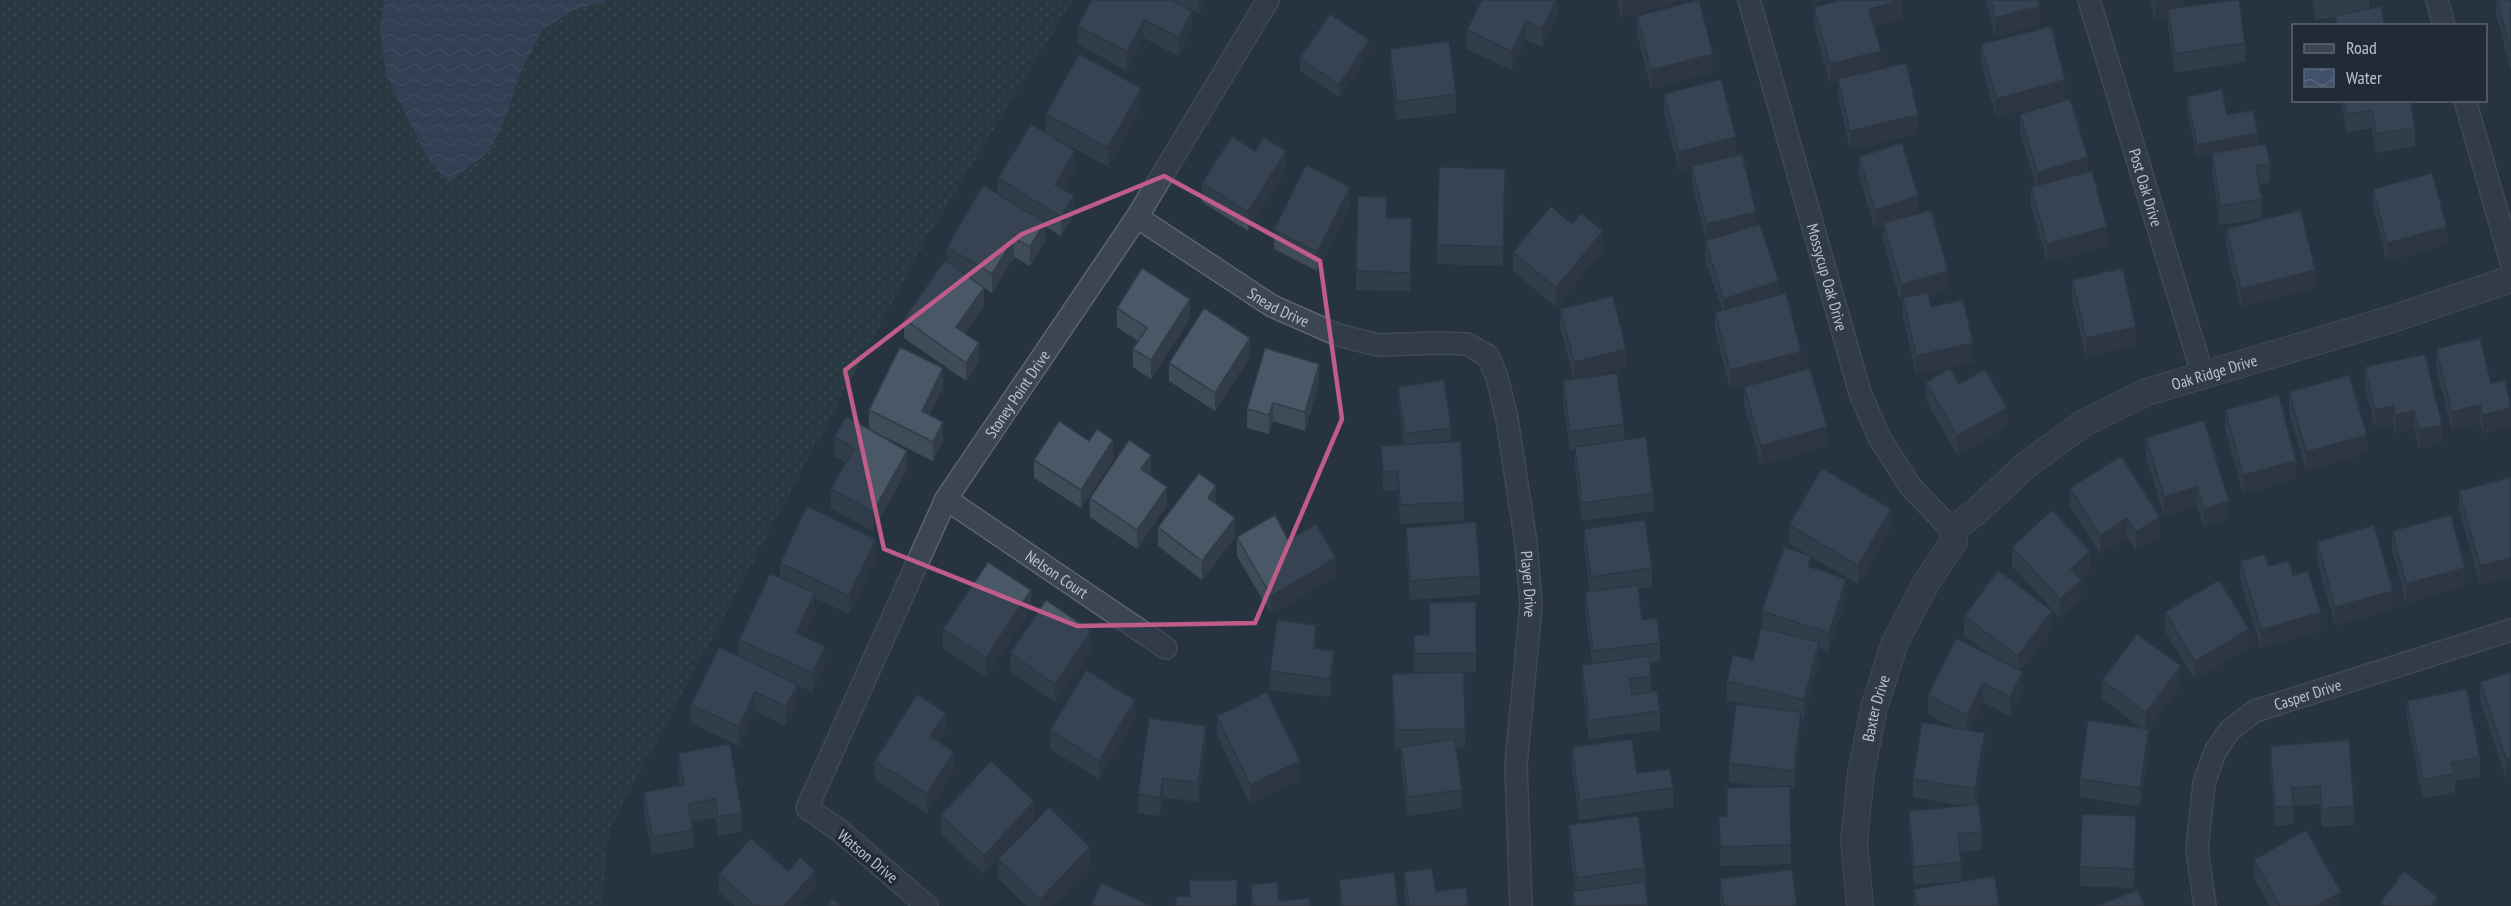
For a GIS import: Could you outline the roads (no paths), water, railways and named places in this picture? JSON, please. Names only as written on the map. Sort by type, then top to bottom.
[{"type":"street","name":"Stoney Point Drive","points":[[807,808],[946,499],[1137,217],[1268,0]]},
{"type":"street","name":"Mossycup Oak Drive","points":[[1749,0],[1860,393],[1880,439],[1911,487],[1952,530]]},
{"type":"street","name":"Post Oak Drive","points":[[2089,0],[2204,376]]},
{"type":"street","points":[[2437,0],[2443,24]]},
{"type":"street","points":[[2466,102],[2511,261]]},
{"type":"street","name":"Snead Drive","points":[[1137,217],[1272,306],[1338,335],[1378,345],[1439,342]]},
{"type":"street","name":"Oak Ridge Drive","points":[[1952,530],[1977,512],[2025,466],[2084,423],[2147,392],[2395,318],[2511,279]]},
{"type":"street","name":"Player Drive","points":[[1439,342],[1467,344],[1488,356],[1497,377],[1507,419],[1526,543],[1531,606],[1516,765],[1521,906]]},
{"type":"street","name":"Nelson Court","points":[[946,499],[1166,648]]},
{"type":"street","name":"Baxter Drive","points":[[1860,906],[1854,841],[1861,773],[1874,708],[1895,642],[1928,580],[1954,541],[1952,530]]},
{"type":"street","name":"Casper Drive","points":[[2205,906],[2197,850],[2204,783],[2215,752],[2229,731],[2255,711],[2511,630]]},
{"type":"street","name":"Watson Drive","points":[[807,808],[839,830],[927,906]]},
{"type":"water","points":[[384,0],[607,0],[571,11],[542,30],[520,74],[491,150],[449,182],[430,162],[387,77],[380,32]]}]
